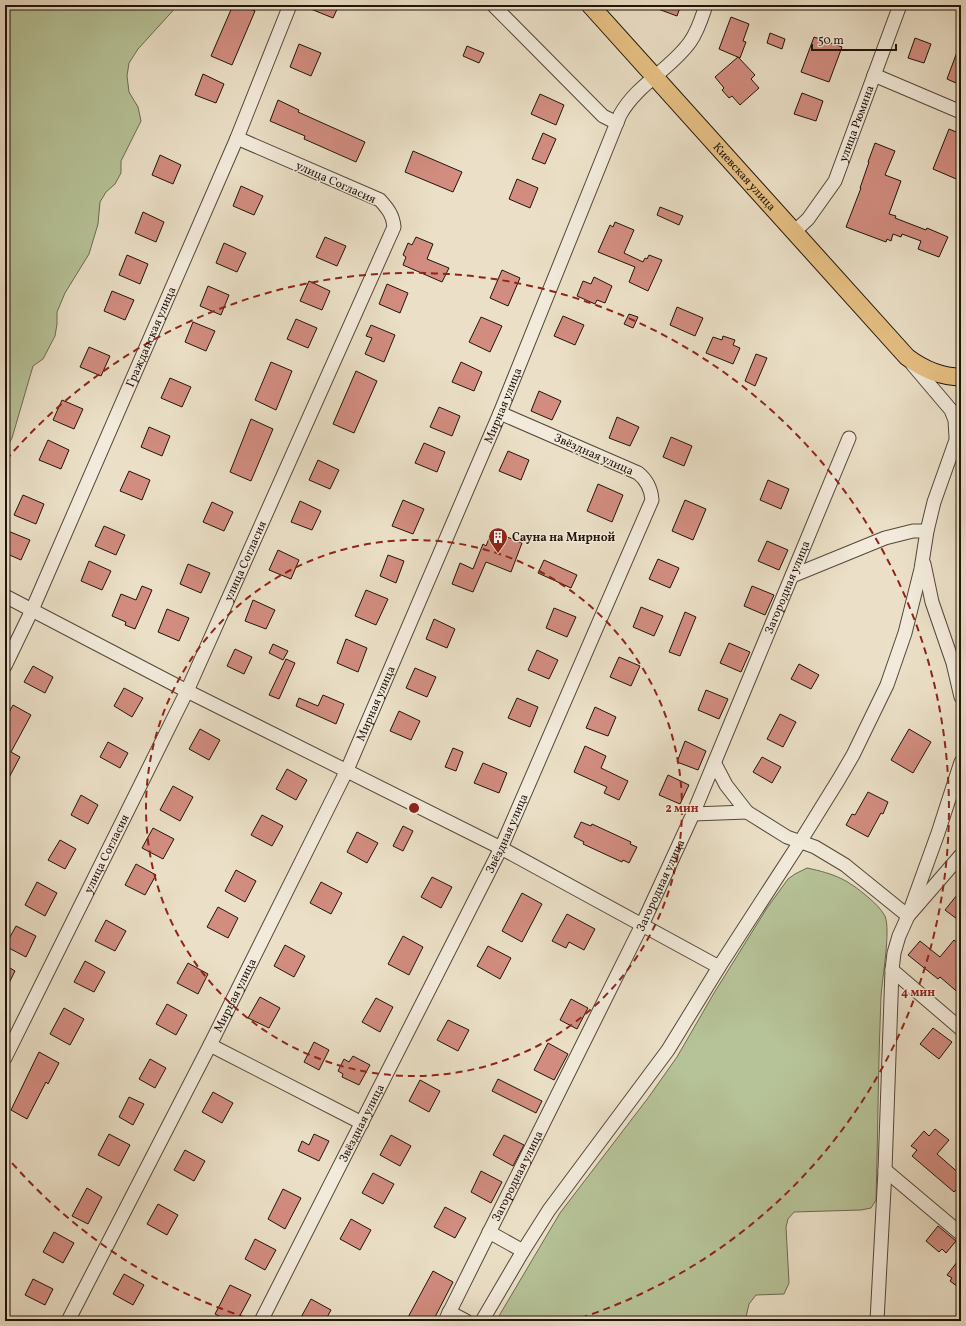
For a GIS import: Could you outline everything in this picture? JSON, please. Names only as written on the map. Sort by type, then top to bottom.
[{"type":"main road","name":"Киевская улица","points":[[590,5],[903,353],[927,370],[940,375],[961,377]]},
{"type":"street","name":"Гражданская улица","points":[[5,666],[32,610],[237,138],[290,5]]},
{"type":"street","points":[[493,5],[603,116],[617,124]]},
{"type":"street","name":"Мирная улица","points":[[68,1321],[210,1045],[347,770],[500,413],[617,124],[627,103],[635,93],[679,54],[691,40],[706,5]]},
{"type":"street","name":"улица Рюмина","points":[[794,232],[808,219],[835,181],[900,5]]},
{"type":"street","points":[[874,75],[961,112]]},
{"type":"street","name":"улица Согласия","points":[[5,1058],[187,691],[394,227],[393,218],[389,209],[380,200],[237,138]]},
{"type":"street","points":[[903,353],[951,410],[955,420],[956,441]]},
{"type":"street","name":"Звёздная улица","points":[[261,1321],[501,848],[652,500],[652,492],[645,478],[638,473],[500,413]]},
{"type":"street","points":[[482,1321],[549,1210],[668,1050],[846,767],[887,685],[906,633],[923,558],[927,531],[937,494],[961,426]]},
{"type":"street","name":"Загородная улица","points":[[447,1317],[642,925],[693,814],[849,438]]},
{"type":"street","points":[[792,576],[884,538],[912,531],[927,531]]},
{"type":"street","points":[[923,558],[932,602],[953,664],[961,697]]},
{"type":"street","points":[[5,596],[187,691],[501,848],[719,967]]},
{"type":"street","points":[[877,1321],[885,1170],[892,970],[896,947],[938,833],[961,762]]},
{"type":"street","points":[[715,764],[726,785],[747,812],[787,837],[815,847],[845,865],[908,916]]},
{"type":"street","points":[[693,814],[747,812]]},
{"type":"street","points":[[908,916],[961,855]]},
{"type":"street","points":[[892,970],[961,1029]]},
{"type":"street","points":[[210,1045],[362,1123]]},
{"type":"street","points":[[885,1170],[961,1234]]},
{"type":"street","points":[[489,1232],[523,1251]]},
{"type":"street","points":[[447,1317],[466,1321]]},
{"type":"green space","points":[[5,5],[178,5],[138,49],[129,63],[127,76],[129,92],[138,107],[141,121],[121,161],[121,173],[115,184],[106,192],[100,202],[98,224],[89,254],[65,293],[57,312],[55,336],[43,359],[33,366],[12,438],[5,450]]},
{"type":"green space","points":[[807,868],[833,875],[854,886],[878,906],[885,916],[887,923],[887,943],[881,997],[880,1022],[876,1200],[871,1208],[861,1210],[794,1212],[788,1219],[786,1227],[789,1283],[784,1294],[756,1295],[749,1304],[746,1317],[741,1321],[496,1321],[560,1213],[648,1098],[677,1057],[714,993],[767,908],[788,879]]},
{"type":"building","points":[[233,5],[242,5],[255,11],[232,65],[211,56]]},
{"type":"building","points":[[301,5],[339,5],[333,18]]},
{"type":"building","points":[[650,5],[681,5],[677,16]]},
{"type":"building","points":[[731,17],[749,24],[743,41],[746,42],[740,58],[719,49]]},
{"type":"building","points":[[770,33],[785,39],[782,49],[767,43]]},
{"type":"building","points":[[814,37],[842,47],[829,82],[801,72]]},
{"type":"building","points":[[915,38],[931,44],[924,63],[908,58]]},
{"type":"building","points":[[299,44],[321,53],[311,76],[290,67]]},
{"type":"building","points":[[960,44],[961,70],[956,83],[947,79]]},
{"type":"building","points":[[467,46],[484,53],[479,63],[463,56]]},
{"type":"building","points":[[738,57],[755,75],[751,79],[759,88],[740,105],[732,96],[729,98],[722,90],[724,88],[715,77]]},
{"type":"building","points":[[203,74],[224,84],[216,103],[195,95]]},
{"type":"building","points":[[802,93],[823,101],[816,121],[794,114]]},
{"type":"building","points":[[540,94],[564,105],[556,125],[531,114]]},
{"type":"building","points":[[278,100],[299,110],[298,112],[365,142],[356,162],[304,139],[305,136],[270,121]]},
{"type":"building","points":[[949,129],[961,134],[961,181],[933,169]]},
{"type":"building","points":[[543,133],[556,139],[545,164],[532,159]]},
{"type":"building","points":[[875,143],[895,151],[885,175],[901,181],[889,214],[896,216],[895,218],[926,230],[927,228],[948,237],[939,257],[918,249],[921,241],[902,234],[901,237],[893,234],[891,241],[887,239],[886,242],[846,227],[861,188]]},
{"type":"building","points":[[413,151],[462,172],[453,192],[405,172]]},
{"type":"building","points":[[160,155],[181,165],[173,184],[152,175]]},
{"type":"building","points":[[517,179],[538,188],[530,208],[509,199]]},
{"type":"building","points":[[241,186],[263,196],[254,215],[233,206]]},
{"type":"building","points":[[660,207],[683,216],[679,225],[657,215]]},
{"type":"building","points":[[143,212],[164,222],[156,242],[135,233]]},
{"type":"building","points":[[615,222],[634,230],[624,253],[643,262],[649,255],[662,260],[648,291],[629,282],[635,267],[598,252],[610,225],[613,227]]},
{"type":"building","points":[[325,237],[346,246],[337,266],[316,257]]},
{"type":"building","points":[[416,237],[433,244],[427,259],[449,268],[442,282],[403,265],[406,257],[403,255],[408,243],[412,245]]},
{"type":"building","points":[[224,243],[246,253],[237,272],[216,263]]},
{"type":"building","points":[[127,255],[148,264],[140,284],[119,275]]},
{"type":"building","points":[[502,270],[520,278],[508,306],[490,298]]},
{"type":"building","points":[[594,277],[612,286],[605,303],[597,300],[595,304],[577,296],[583,281],[591,284]]},
{"type":"building","points":[[309,281],[330,291],[322,310],[300,301]]},
{"type":"building","points":[[387,284],[408,293],[400,313],[379,304]]},
{"type":"building","points":[[208,286],[229,295],[221,315],[200,306]]},
{"type":"building","points":[[112,291],[134,300],[125,320],[104,311]]},
{"type":"building","points":[[677,307],[703,318],[695,336],[670,325]]},
{"type":"building","points":[[629,314],[638,317],[633,328],[624,324]]},
{"type":"building","points":[[563,316],[584,325],[575,345],[554,336]]},
{"type":"building","points":[[481,317],[502,326],[490,352],[469,342]]},
{"type":"building","points":[[296,319],[317,328],[308,348],[287,339]]},
{"type":"building","points":[[193,322],[215,331],[206,351],[185,342]]},
{"type":"building","points":[[371,325],[395,335],[384,362],[365,354],[372,338],[366,336]]},
{"type":"building","points":[[723,336],[735,340],[733,345],[740,348],[733,364],[706,353],[713,337],[722,340]]},
{"type":"building","points":[[89,347],[110,356],[101,376],[80,367]]},
{"type":"building","points":[[756,354],[767,358],[755,386],[745,381]]},
{"type":"building","points":[[271,362],[292,371],[276,410],[255,400]]},
{"type":"building","points":[[461,362],[482,372],[474,391],[452,382]]},
{"type":"building","points":[[356,371],[377,381],[354,433],[333,424]]},
{"type":"building","points":[[170,378],[191,387],[182,407],[161,398]]},
{"type":"building","points":[[539,391],[561,401],[552,420],[531,411]]},
{"type":"building","points":[[62,400],[83,409],[74,429],[53,420]]},
{"type":"building","points":[[439,407],[460,416],[452,436],[430,427]]},
{"type":"building","points":[[617,417],[639,427],[630,446],[609,438]]},
{"type":"building","points":[[251,419],[273,429],[251,481],[230,472]]},
{"type":"building","points":[[149,427],[170,436],[162,456],[141,447]]},
{"type":"building","points":[[671,437],[692,446],[684,466],[663,457]]},
{"type":"building","points":[[48,440],[69,450],[61,469],[39,460]]},
{"type":"building","points":[[424,443],[445,452],[437,472],[415,463]]},
{"type":"building","points":[[508,451],[529,460],[521,480],[499,471]]},
{"type":"building","points":[[318,460],[339,470],[330,489],[309,480]]},
{"type":"building","points":[[129,471],[150,480],[142,500],[120,491]]},
{"type":"building","points":[[768,480],[789,489],[781,509],[760,500]]},
{"type":"building","points":[[598,484],[623,495],[612,522],[587,511]]},
{"type":"building","points":[[23,495],[44,504],[36,524],[14,515]]},
{"type":"building","points":[[403,500],[424,509],[413,534],[392,526]]},
{"type":"building","points":[[685,500],[706,509],[693,540],[672,531]]},
{"type":"building","points":[[300,501],[321,511],[312,530],[291,522]]},
{"type":"building","points":[[212,502],[233,512],[224,531],[203,522]]},
{"type":"building","points":[[104,526],[125,535],[116,555],[95,546]]},
{"type":"building","points":[[8,531],[30,540],[21,560],[5,553],[5,538]]},
{"type":"building","name":"Сауна на Мирной","points":[[492,531],[522,543],[511,572],[486,562],[473,592],[452,584],[460,563],[473,569],[483,544],[486,546]]},
{"type":"building","points":[[767,541],[788,550],[779,570],[758,561]]},
{"type":"building","points":[[278,550],[299,560],[291,579],[269,570]]},
{"type":"building","points":[[388,555],[404,561],[396,583],[380,576]]},
{"type":"building","points":[[658,559],[679,568],[670,588],[649,579]]},
{"type":"building","points":[[544,560],[577,575],[571,588],[538,573]]},
{"type":"building","points":[[89,561],[111,571],[102,590],[81,581]]},
{"type":"building","points":[[188,564],[210,573],[201,593],[180,584]]},
{"type":"building","points":[[142,586],[152,590],[135,629],[125,625],[126,622],[112,616],[121,594],[136,600]]},
{"type":"building","points":[[752,586],[774,595],[765,615],[744,606]]},
{"type":"building","points":[[366,590],[388,599],[376,625],[355,616]]},
{"type":"building","points":[[253,600],[275,610],[266,629],[245,621]]},
{"type":"building","points":[[641,607],[663,616],[654,636],[633,627]]},
{"type":"building","points":[[554,608],[576,617],[567,637],[546,628]]},
{"type":"building","points":[[167,609],[189,618],[179,641],[158,632]]},
{"type":"building","points":[[685,612],[696,617],[680,656],[669,652]]},
{"type":"building","points":[[434,619],[455,629],[447,648],[426,639]]},
{"type":"building","points":[[346,639],[367,648],[358,672],[337,663]]},
{"type":"building","points":[[729,643],[750,652],[741,672],[720,663]]},
{"type":"building","points":[[273,644],[288,651],[283,660],[269,653]]},
{"type":"building","points":[[235,649],[252,657],[244,674],[227,666]]},
{"type":"building","points":[[537,650],[558,660],[549,679],[528,670]]},
{"type":"building","points":[[619,657],[640,666],[631,686],[610,677]]},
{"type":"building","points":[[286,659],[295,663],[279,699],[269,695]]},
{"type":"building","points":[[799,664],[819,675],[811,689],[791,679]]},
{"type":"building","points":[[33,666],[53,677],[45,693],[24,682]]},
{"type":"building","points":[[415,668],[436,677],[427,697],[406,688]]},
{"type":"building","points":[[124,688],[143,698],[132,717],[114,706]]},
{"type":"building","points":[[706,690],[728,699],[719,719],[698,710]]},
{"type":"building","points":[[323,695],[344,704],[336,724],[296,706],[299,698],[318,706]]},
{"type":"building","points":[[517,698],[538,707],[530,727],[508,718]]},
{"type":"building","points":[[13,705],[31,715],[11,752],[20,757],[5,785],[5,720]]},
{"type":"building","points":[[595,707],[616,717],[608,736],[586,728]]},
{"type":"building","points":[[399,711],[420,721],[411,740],[390,731]]},
{"type":"building","points":[[780,714],[796,722],[783,747],[767,739]]},
{"type":"building","points":[[200,729],[220,740],[209,760],[189,749]]},
{"type":"building","points":[[909,729],[931,742],[913,773],[891,760]]},
{"type":"building","points":[[685,741],[706,751],[698,770],[677,762]]},
{"type":"building","points":[[108,742],[128,753],[120,768],[100,757]]},
{"type":"building","points":[[585,746],[606,756],[601,768],[628,781],[619,800],[604,793],[607,787],[574,772]]},
{"type":"building","points":[[453,748],[463,752],[456,771],[445,767]]},
{"type":"building","points":[[762,757],[781,767],[772,783],[753,772]]},
{"type":"building","points":[[483,763],[507,773],[499,793],[474,783]]},
{"type":"building","points":[[287,769],[307,780],[296,800],[276,789]]},
{"type":"building","points":[[668,775],[689,785],[680,804],[659,795]]},
{"type":"building","points":[[173,786],[193,797],[180,821],[160,810]]},
{"type":"building","points":[[868,792],[888,802],[883,814],[881,813],[868,837],[846,825],[852,814],[855,815]]},
{"type":"building","points":[[81,795],[98,805],[88,824],[71,815]]},
{"type":"building","points":[[262,815],[283,826],[272,846],[251,835]]},
{"type":"building","points":[[581,822],[591,826],[592,824],[631,842],[630,844],[637,847],[629,863],[623,860],[622,862],[583,844],[584,842],[574,837]]},
{"type":"building","points":[[403,826],[413,831],[403,851],[393,846]]},
{"type":"building","points":[[153,828],[174,839],[163,859],[142,848]]},
{"type":"building","points":[[357,832],[378,843],[367,863],[347,852]]},
{"type":"building","points":[[60,840],[76,849],[65,869],[48,860]]},
{"type":"building","points":[[136,864],[156,875],[145,895],[125,885]]},
{"type":"building","points":[[236,870],[256,881],[245,902],[225,891]]},
{"type":"building","points":[[432,877],[452,887],[441,908],[421,897]]},
{"type":"building","points":[[37,882],[57,893],[45,916],[25,905]]},
{"type":"building","points":[[321,882],[342,893],[331,914],[310,903]]},
{"type":"building","points":[[961,890],[961,922],[945,910]]},
{"type":"building","points":[[522,893],[542,904],[522,942],[502,931]]},
{"type":"building","points":[[218,907],[238,918],[228,938],[207,927]]},
{"type":"building","points":[[567,914],[595,929],[584,950],[569,942],[566,948],[552,941]]},
{"type":"building","points":[[106,920],[126,931],[115,951],[95,941]]},
{"type":"building","points":[[16,926],[36,936],[26,957],[5,946]]},
{"type":"building","points":[[403,936],[423,947],[409,975],[388,964]]},
{"type":"building","points":[[954,940],[961,946],[961,995],[940,977],[938,979],[908,955],[920,941],[940,957]]},
{"type":"building","points":[[285,945],[305,956],[294,977],[274,966]]},
{"type":"building","points":[[488,946],[511,958],[500,979],[477,966]]},
{"type":"building","points":[[85,961],[105,972],[94,992],[74,982]]},
{"type":"building","points":[[188,963],[208,974],[198,994],[177,983]]},
{"type":"building","points":[[5,965],[15,971],[5,991]]},
{"type":"building","points":[[260,997],[280,1008],[269,1028],[248,1018]]},
{"type":"building","points":[[376,998],[393,1007],[380,1032],[362,1022]]},
{"type":"building","points":[[571,999],[588,1008],[577,1029],[560,1020]]},
{"type":"building","points":[[167,1004],[187,1015],[176,1035],[156,1024]]},
{"type":"building","points":[[64,1008],[84,1019],[70,1045],[50,1034]]},
{"type":"building","points":[[448,1020],[469,1030],[458,1051],[437,1040]]},
{"type":"building","points":[[933,1028],[952,1042],[939,1059],[920,1044]]},
{"type":"building","points":[[314,1042],[329,1050],[319,1070],[304,1062]]},
{"type":"building","points":[[548,1043],[568,1054],[554,1080],[534,1070]]},
{"type":"building","points":[[39,1052],[59,1063],[48,1084],[46,1082],[27,1119],[11,1110]]},
{"type":"building","points":[[353,1056],[370,1065],[359,1085],[342,1077],[343,1074],[338,1071],[344,1059],[349,1062]]},
{"type":"building","points":[[150,1059],[166,1068],[155,1088],[139,1079]]},
{"type":"building","points":[[498,1079],[542,1101],[536,1113],[492,1091]]},
{"type":"building","points":[[420,1080],[440,1091],[429,1112],[409,1101]]},
{"type":"building","points":[[213,1092],[233,1103],[222,1123],[202,1112]]},
{"type":"building","points":[[129,1097],[144,1104],[133,1125],[119,1117]]},
{"type":"building","points":[[935,1129],[949,1140],[937,1154],[961,1175],[961,1185],[954,1192],[912,1156],[917,1150],[911,1146],[924,1131],[929,1136]]},
{"type":"building","points":[[109,1134],[130,1145],[119,1166],[98,1155]]},
{"type":"building","points":[[314,1134],[329,1141],[319,1161],[298,1151],[302,1141],[309,1145]]},
{"type":"building","points":[[391,1135],[411,1146],[400,1166],[380,1155]]},
{"type":"building","points":[[504,1135],[524,1145],[513,1166],[493,1155]]},
{"type":"building","points":[[185,1150],[205,1161],[194,1181],[174,1170]]},
{"type":"building","points":[[481,1171],[502,1182],[491,1203],[471,1192]]},
{"type":"building","points":[[373,1173],[394,1184],[383,1204],[362,1193]]},
{"type":"building","points":[[87,1188],[102,1197],[88,1224],[72,1216]]},
{"type":"building","points":[[283,1189],[301,1198],[285,1229],[268,1219]]},
{"type":"building","points":[[158,1204],[178,1215],[167,1235],[147,1224]]},
{"type":"building","points":[[445,1207],[466,1218],[455,1238],[434,1227]]},
{"type":"building","points":[[351,1219],[371,1230],[360,1250],[340,1239]]},
{"type":"building","points":[[938,1226],[956,1241],[946,1253],[942,1249],[939,1252],[926,1241]]},
{"type":"building","points":[[54,1232],[74,1243],[63,1263],[43,1252]]},
{"type":"building","points":[[255,1239],[276,1250],[265,1270],[245,1259]]},
{"type":"building","points":[[961,1257],[961,1289],[950,1281],[952,1278],[947,1275]]},
{"type":"building","points":[[433,1271],[453,1282],[433,1321],[406,1321]]},
{"type":"building","points":[[124,1274],[144,1285],[133,1305],[113,1294]]},
{"type":"building","points":[[33,1279],[53,1289],[45,1305],[25,1295]]},
{"type":"building","points":[[230,1285],[251,1295],[237,1321],[228,1321],[215,1314]]},
{"type":"building","points":[[311,1299],[331,1310],[325,1321],[299,1321]]},
{"type":"place","name":"Сауна на Мирной","points":[[498,554]]}]
